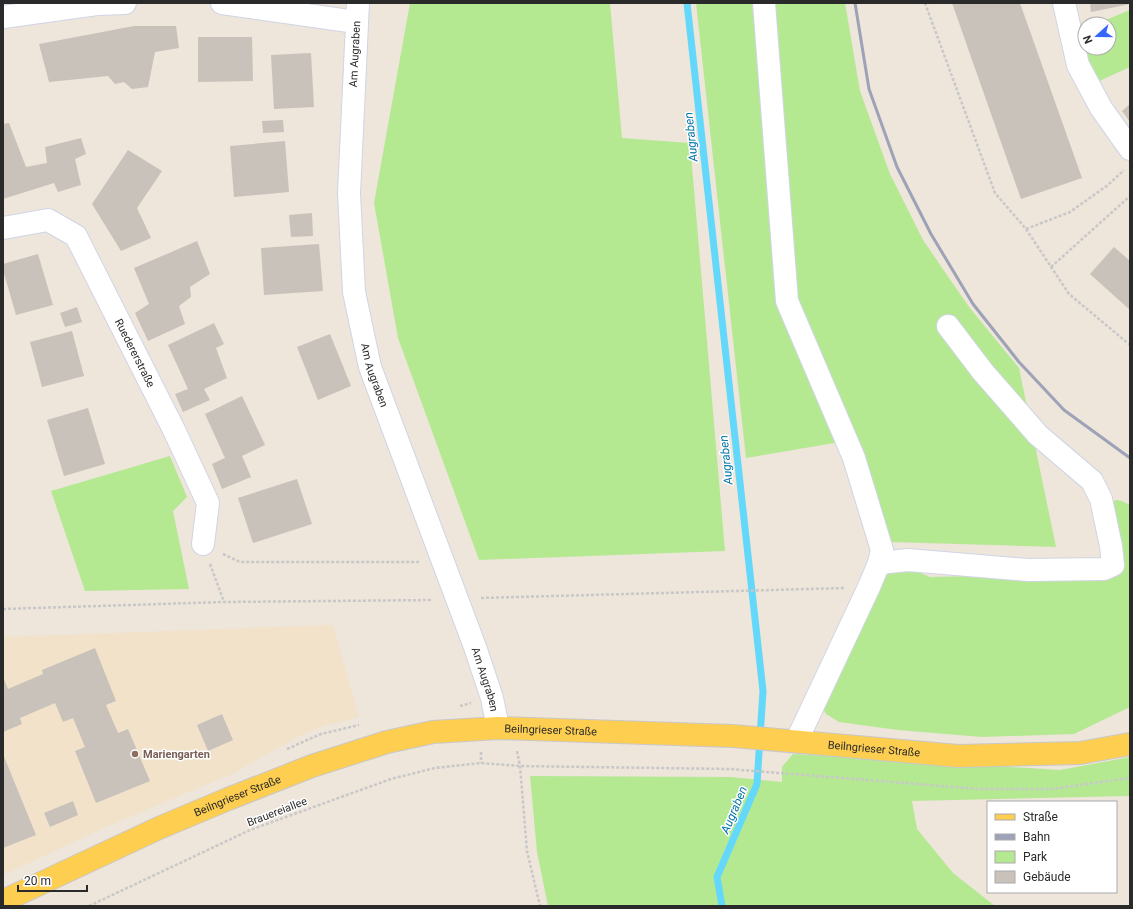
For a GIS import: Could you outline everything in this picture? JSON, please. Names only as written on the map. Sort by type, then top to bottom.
[{"type":"main road","name":"Beilngrieser Straße","points":[[3,901],[159,828],[228,799],[312,766],[388,742],[433,732],[498,728],[733,736],[958,756],[1080,753],[1130,744]]},
{"type":"street","points":[[3,16],[97,4],[125,3]]},
{"type":"street","points":[[222,3],[357,13]]},
{"type":"street","points":[[764,3],[787,301],[854,458],[882,550],[879,563],[869,587],[790,740]]},
{"type":"street","points":[[1064,3],[1078,65],[1101,108],[1130,149]]},
{"type":"street","name":"Am Augraben","points":[[357,13],[349,193],[354,292],[370,367],[458,599],[492,698],[498,728]]},
{"type":"street","name":"Ruedererstraße","points":[[3,228],[48,220],[76,236],[174,430],[208,503],[203,544]]},
{"type":"street","points":[[879,563],[908,560],[1028,570],[1104,569],[1112,565],[1111,546],[1101,499],[1092,481],[1038,435],[983,372],[948,326]]},
{"type":"path","points":[[924,3],[995,193],[1026,229],[1069,294],[1130,345]]},
{"type":"path","points":[[1026,229],[1070,212],[1108,185],[1130,165]]},
{"type":"path","points":[[1051,267],[1130,196]]},
{"type":"path","points":[[203,544],[240,562],[426,562]]},
{"type":"path","points":[[203,544],[224,602]]},
{"type":"path","points":[[458,599],[869,587]]},
{"type":"path","points":[[3,609],[224,602],[433,600]]},
{"type":"path","name":"Brauereiallee","points":[[89,906],[250,830],[391,779],[435,768],[481,763],[520,766],[730,769],[979,788],[1051,788],[1130,778]]},
{"type":"path","points":[[520,766],[527,850],[540,906]]},
{"type":"shaded area","name":"Mariengarten","points":[[333,625],[359,717],[324,726],[299,736],[234,773],[106,827],[3,875],[3,637]]},
{"type":"green space","points":[[410,3],[610,3],[622,138],[690,143],[725,551],[479,560],[398,338],[374,203]]},
{"type":"green space","points":[[696,3],[845,3],[860,91],[890,174],[923,240],[969,307],[1019,368],[1056,547],[891,542],[852,440],[746,458]]},
{"type":"green space","points":[[1130,10],[1130,67],[1084,88],[1062,38],[1077,32],[1077,56],[1117,56],[1117,16],[1115,16]]},
{"type":"green space","points":[[170,456],[187,497],[173,511],[189,589],[85,591],[51,491]]},
{"type":"green space","points":[[1116,500],[1130,505],[1130,707],[1074,734],[982,737],[898,730],[839,722],[826,714],[821,704],[880,581],[887,575],[899,569],[916,571],[930,577],[1110,573],[1112,502]]},
{"type":"green space","points":[[793,754],[1060,770],[1130,757],[1130,796],[912,801],[917,829],[953,873],[995,906],[548,906],[537,852],[530,776],[731,777],[782,782],[782,767]]},
{"type":"building","points":[[952,3],[1020,3],[1082,178],[1021,199]]},
{"type":"building","points":[[1090,3],[1130,3],[1130,4],[1091,12]]},
{"type":"building","points":[[134,26],[176,26],[179,48],[155,52],[148,87],[132,89],[124,82],[115,84],[108,76],[49,82],[39,44]]},
{"type":"building","points":[[198,37],[252,37],[253,81],[198,82]]},
{"type":"building","points":[[311,53],[314,107],[274,109],[271,55]]},
{"type":"building","points":[[1130,104],[1130,122],[1122,111]]},
{"type":"building","points":[[283,120],[284,132],[263,133],[262,121]]},
{"type":"building","points":[[9,123],[26,167],[47,163],[45,147],[81,138],[86,154],[75,159],[81,185],[58,192],[54,183],[3,199],[3,124]]},
{"type":"building","points":[[285,141],[289,192],[234,197],[230,146]]},
{"type":"building","points":[[128,150],[162,171],[137,208],[151,238],[121,251],[92,204]]},
{"type":"building","points":[[312,213],[313,236],[291,237],[289,215]]},
{"type":"building","points":[[197,241],[210,274],[190,287],[191,297],[179,306],[185,324],[148,341],[135,313],[149,304],[134,268]]},
{"type":"building","points":[[319,244],[323,291],[264,295],[261,248]]},
{"type":"building","points":[[1114,247],[1130,261],[1130,310],[1090,274]]},
{"type":"building","points":[[38,254],[53,305],[16,315],[3,270],[3,264]]},
{"type":"building","points":[[77,307],[82,322],[65,327],[60,313]]},
{"type":"building","points":[[214,323],[224,344],[216,348],[227,378],[204,389],[210,400],[183,412],[175,394],[188,389],[168,345]]},
{"type":"building","points":[[72,331],[84,376],[42,387],[30,342]]},
{"type":"building","points":[[330,334],[351,386],[318,400],[297,347]]},
{"type":"building","points":[[242,396],[265,445],[242,456],[251,477],[222,489],[212,464],[225,458],[205,414]]},
{"type":"building","points":[[88,408],[105,464],[64,476],[47,420]]},
{"type":"building","points":[[297,479],[312,524],[253,543],[238,498]]},
{"type":"building","points":[[95,648],[116,701],[106,705],[118,733],[128,729],[150,781],[96,803],[75,751],[85,747],[73,718],[63,722],[55,703],[20,718],[22,724],[3,732],[3,677],[8,689],[43,674],[42,670]]},
{"type":"building","points":[[222,714],[233,740],[208,751],[197,725]]},
{"type":"building","points":[[3,754],[36,835],[3,848]]},
{"type":"building","points":[[73,801],[78,815],[50,827],[44,813]]},
{"type":"waterway","name":"Augraben","points":[[687,3],[763,691],[757,784],[717,877],[722,906]]},
{"type":"railway","points":[[855,3],[869,89],[897,167],[931,234],[973,304],[1019,362],[1064,410],[1130,458]]},
{"type":"place","name":"Mariengarten","points":[[135,754]]}]
